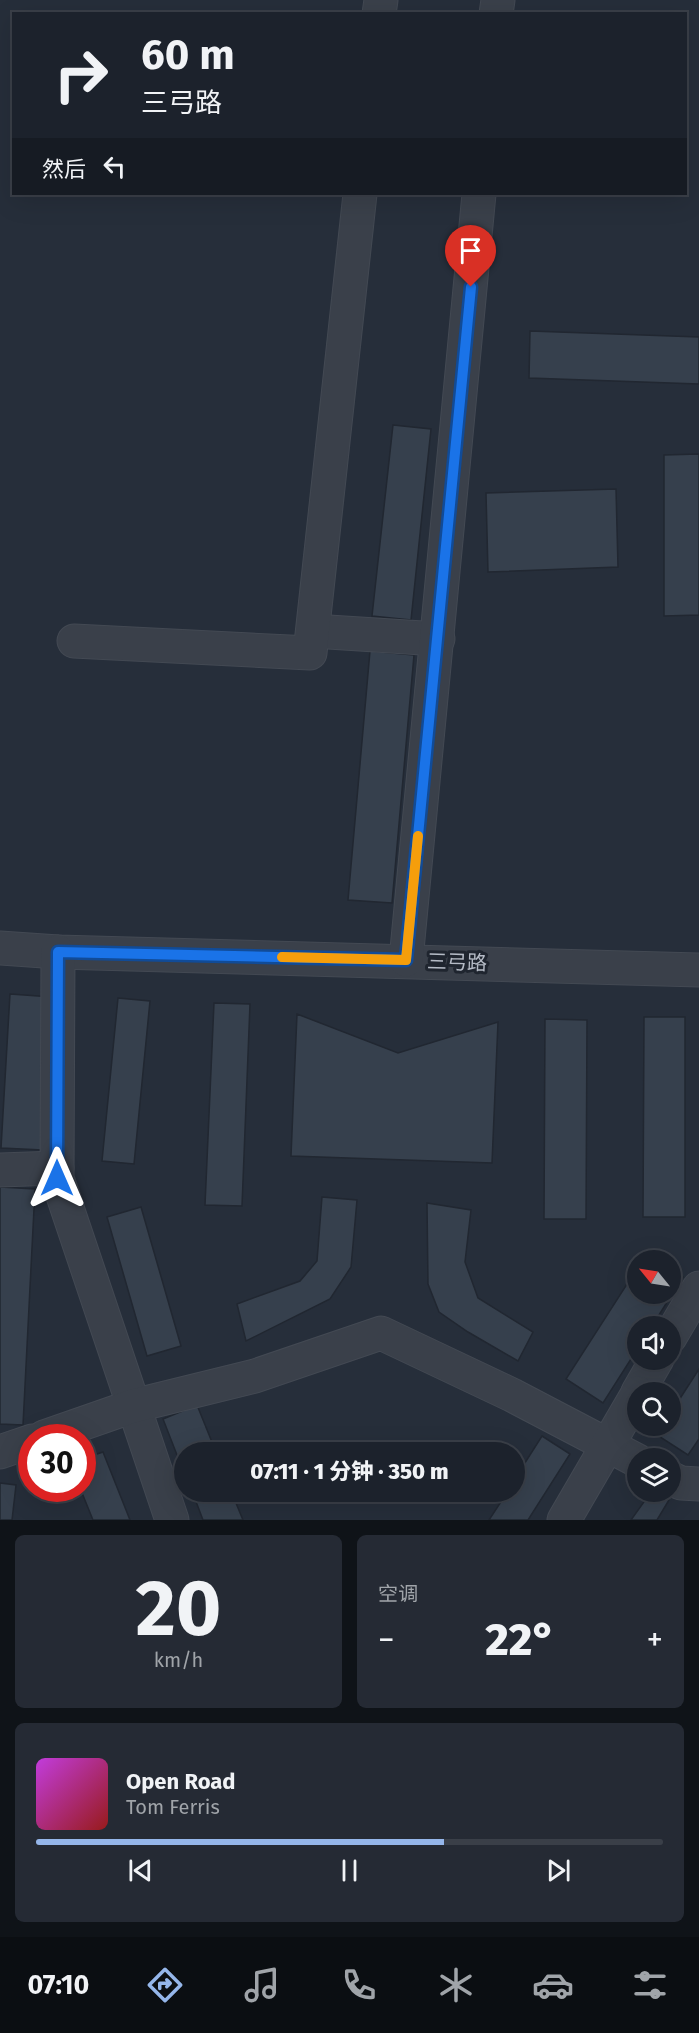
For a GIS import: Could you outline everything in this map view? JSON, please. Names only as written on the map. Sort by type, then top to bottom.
[{"type":"street","points":[[74,641],[310,653],[360,195]]},
{"type":"street","points":[[406,960],[479,195]]},
{"type":"street","points":[[313,631],[438,639]]},
{"type":"street","name":"三弓路","points":[[0,948],[58,952],[699,970]]},
{"type":"street","points":[[58,952],[57,1178],[172,1520]]},
{"type":"street","points":[[0,1170],[57,1168]]},
{"type":"street","points":[[681,1318],[699,1288]]},
{"type":"street","points":[[82,1424],[134,1406],[255,1376],[381,1333],[512,1395],[627,1456]]},
{"type":"street","points":[[564,1520],[627,1411]]},
{"type":"street","points":[[0,1452],[18,1446]]},
{"type":"street","points":[[681,1483],[699,1484]]},
{"type":"building","points":[[530,331],[699,337],[699,384],[529,378]]},
{"type":"building","points":[[393,425],[431,429],[411,620],[372,616]]},
{"type":"building","points":[[699,454],[699,615],[664,616],[664,455]]},
{"type":"building","points":[[616,489],[618,567],[488,572],[486,493]]},
{"type":"building","points":[[370,651],[414,655],[392,903],[348,900]]},
{"type":"building","points":[[10,994],[52,997],[43,1150],[1,1148]]},
{"type":"building","points":[[118,998],[150,1001],[134,1164],[102,1161]]},
{"type":"building","points":[[214,1003],[250,1004],[242,1206],[205,1205]]},
{"type":"building","points":[[297,1014],[398,1053],[498,1022],[492,1163],[291,1156]]},
{"type":"building","points":[[644,1017],[685,1017],[685,1217],[643,1217]]},
{"type":"building","points":[[545,1019],[587,1020],[586,1219],[544,1219]]},
{"type":"building","points":[[0,1187],[35,1189],[23,1424],[0,1424]]},
{"type":"building","points":[[322,1197],[357,1200],[351,1267],[330,1299],[246,1341],[237,1304],[300,1281],[317,1261]]},
{"type":"building","points":[[427,1203],[471,1210],[465,1262],[478,1298],[533,1332],[518,1361],[439,1312],[428,1284]]},
{"type":"building","points":[[141,1207],[181,1346],[147,1356],[107,1217]]},
{"type":"building","points":[[627,1284],[627,1304],[666,1304],[658,1316],[627,1316],[627,1365],[603,1403],[566,1379]]},
{"type":"building","points":[[699,1369],[699,1439],[688,1455],[681,1448],[677,1448],[659,1436],[681,1436],[681,1397]]},
{"type":"building","points":[[197,1405],[212,1442],[174,1442],[174,1447],[163,1419]]},
{"type":"building","points":[[542,1436],[570,1454],[528,1520],[489,1520],[501,1502],[525,1502],[525,1463]]},
{"type":"building","points":[[103,1452],[130,1520],[93,1520],[86,1502],[96,1502],[96,1454]]},
{"type":"building","points":[[0,1483],[16,1485],[12,1520],[0,1520]]},
{"type":"building","points":[[196,1502],[236,1502],[243,1520],[203,1520]]},
{"type":"building","points":[[644,1502],[668,1502],[657,1520],[631,1520]]},
{"type":"slow traffic","points":[[282,957],[406,960],[418,836]]},
{"type":"route","points":[[57,1178],[58,952],[406,960],[471,287]]}]
